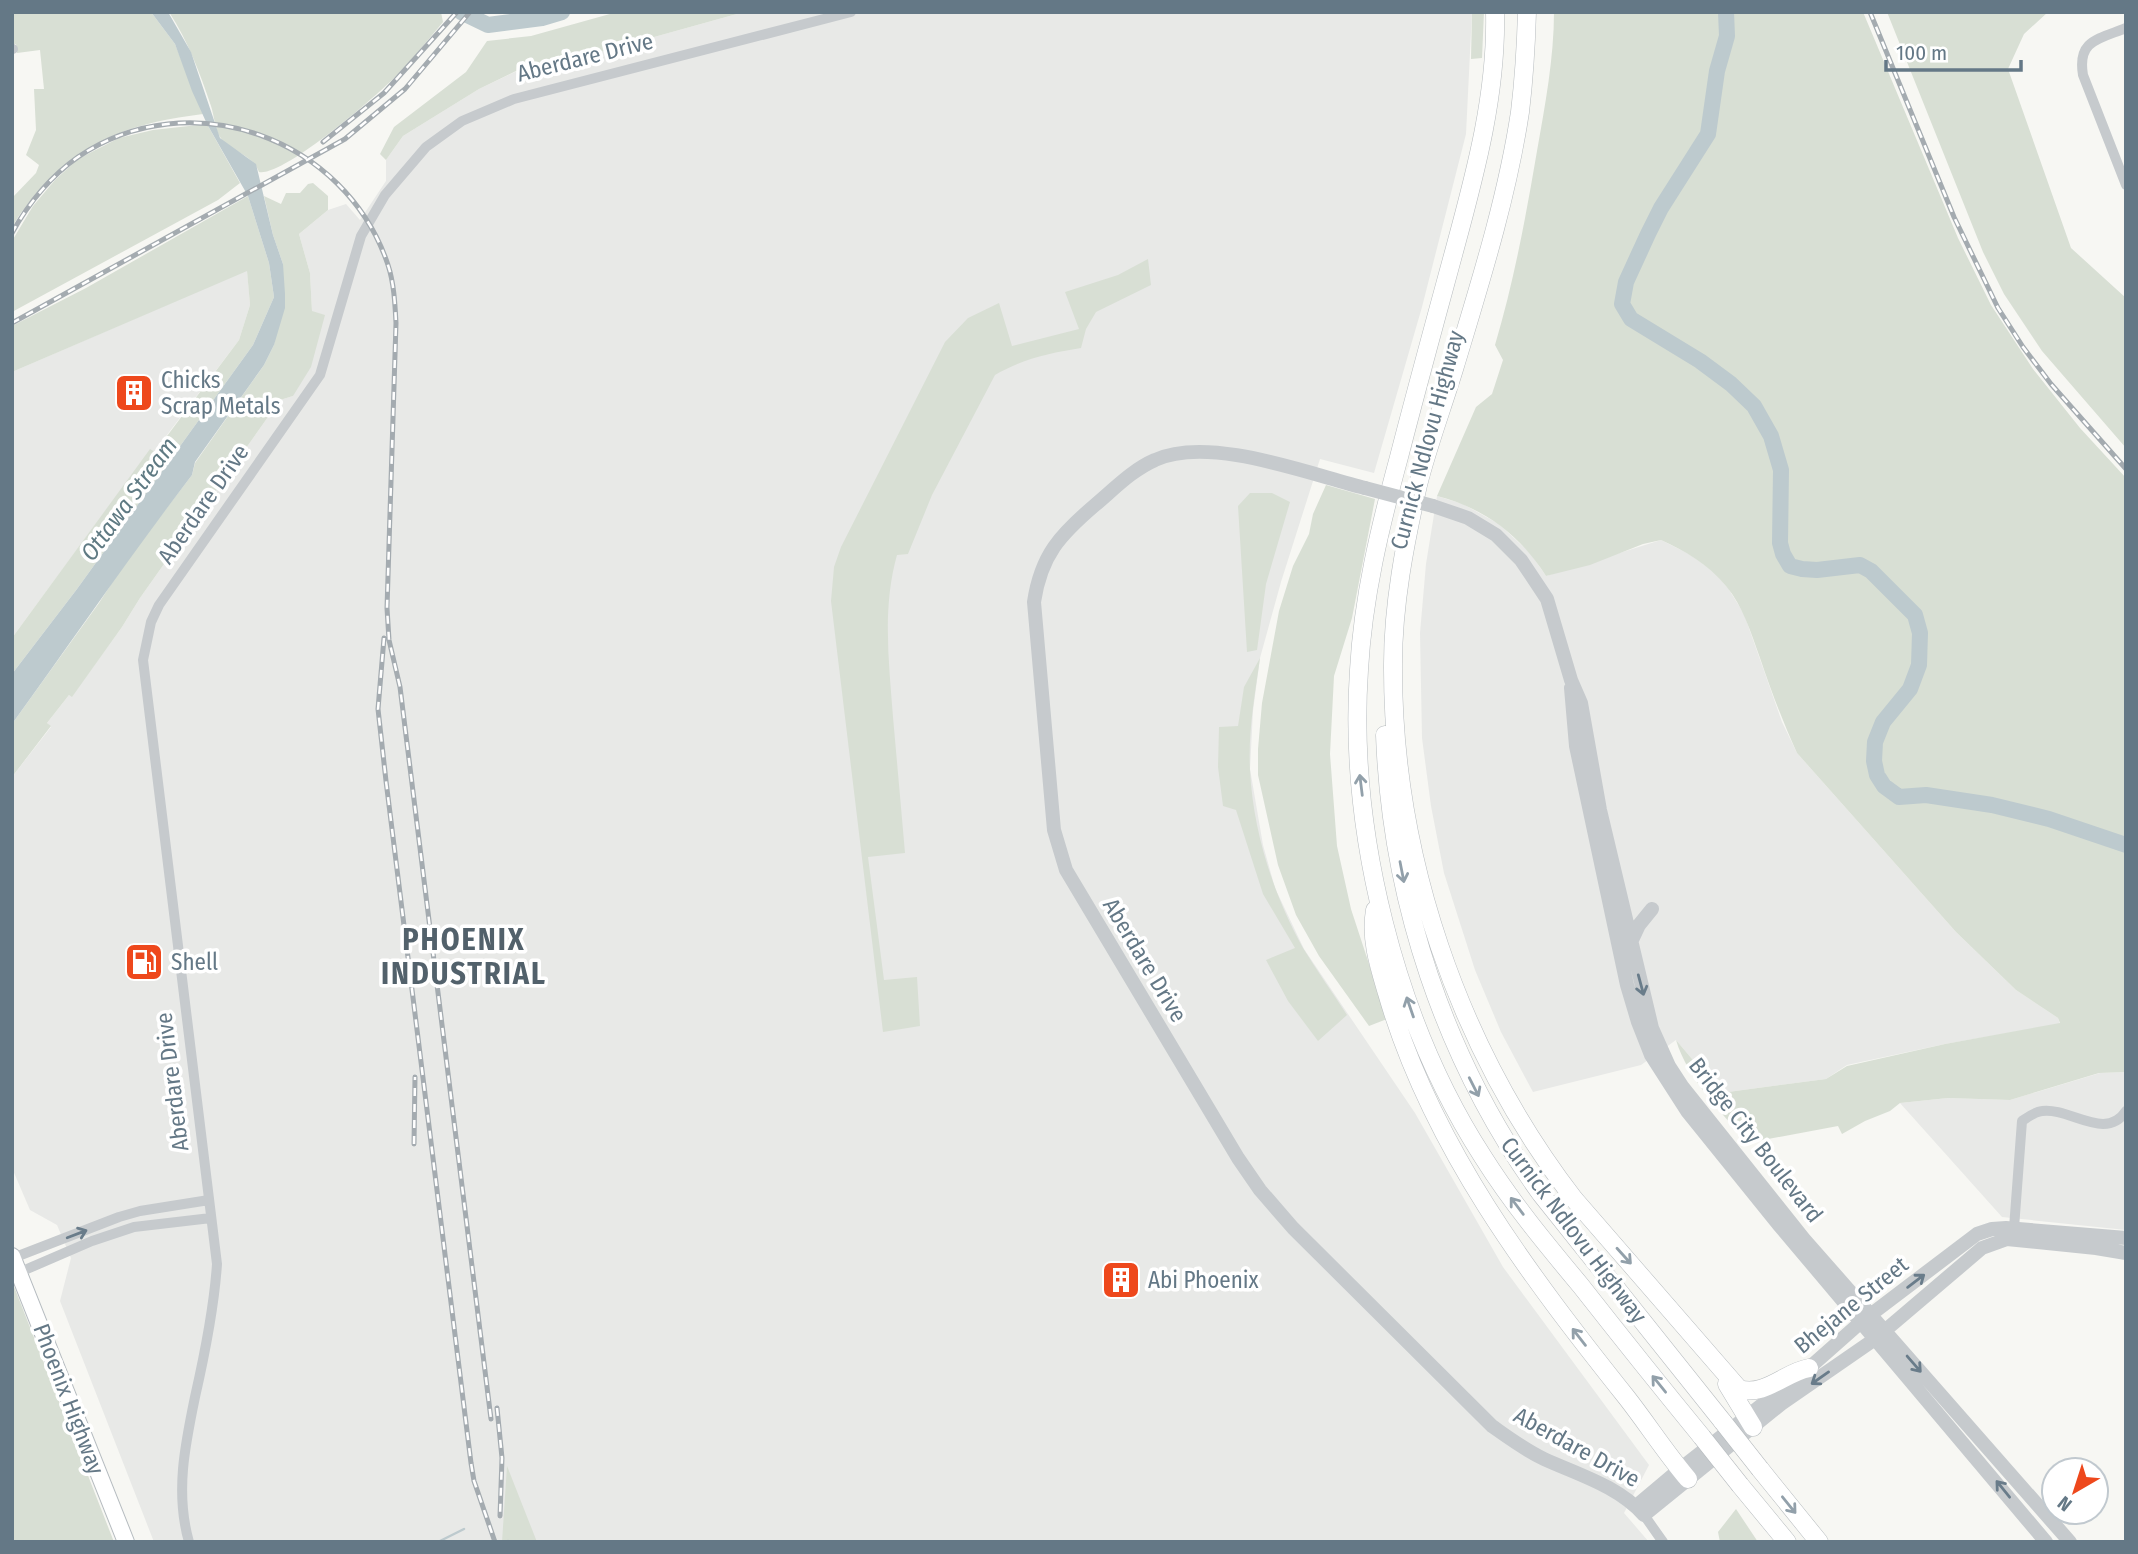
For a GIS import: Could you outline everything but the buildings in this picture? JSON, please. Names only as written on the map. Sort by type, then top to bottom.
[{"type":"main road","name":"Curnick Ndlovu Highway","points":[[1495,12],[1493,61],[1482,141],[1380,529],[1363,622],[1359,671],[1358,755],[1378,896],[1390,948],[1413,1018],[1470,1136],[1514,1205],[1787,1542]]},
{"type":"main road","name":"Curnick Ndlovu Highway","points":[[1518,12],[1512,104],[1500,170],[1418,460],[1397,549],[1387,633],[1384,702],[1387,767],[1403,878],[1427,975],[1450,1035],[1482,1103],[1522,1168],[1819,1542]]},
{"type":"main road","points":[[1527,12],[1519,114],[1507,175],[1472,306],[1419,482],[1404,552],[1392,662],[1401,782],[1412,845],[1426,902],[1466,1014],[1494,1074],[1549,1167],[1739,1389],[1759,1391],[1795,1370],[1809,1368]]},
{"type":"main road","points":[[1378,896],[1373,920],[1378,960],[1412,1066],[1431,1111],[1466,1172],[1539,1283],[1684,1474]]},
{"type":"main road","name":"Phoenix Highway","points":[[15,1262],[126,1542]]},
{"type":"main road","points":[[1710,1357],[1749,1422]]},
{"type":"street","name":"Aberdare Drive","points":[[189,1542],[182,1510],[183,1468],[214,1299],[216,1264],[143,660],[151,622],[159,606],[314,384],[324,365],[361,236],[385,195],[426,147],[462,121],[514,99],[851,12]]},
{"type":"street","points":[[2126,28],[2089,44],[2081,59],[2083,75],[2126,185]]},
{"type":"street","name":"Aberdare Drive","points":[[1365,488],[1242,456],[1216,451],[1185,453],[1157,459],[1136,471],[1061,536],[1043,566],[1034,602],[1051,804],[1059,849],[1078,893],[1238,1158],[1260,1190],[1293,1228],[1492,1426],[1521,1447],[1598,1482],[1640,1511],[1663,1542]]},
{"type":"street","name":"Bridge City Boulevard","points":[[1365,488],[1433,506],[1480,524],[1521,559],[1547,599],[1571,680],[1652,1028],[1669,1066],[1739,1167]]},
{"type":"street","name":"Bridge City Boulevard","points":[[1576,705],[1578,759],[1627,985],[1651,1055],[1687,1111],[1739,1167],[1866,1319],[2070,1542]]},
{"type":"street","points":[[1631,942],[1639,925],[1652,909]]},
{"type":"street","points":[[2014,1228],[2022,1121],[2038,1111],[2050,1110],[2101,1125],[2119,1119],[2126,1111]]},
{"type":"street","points":[[15,1262],[119,1217],[209,1200]]},
{"type":"street","points":[[15,1262],[134,1227],[211,1218]]},
{"type":"street","name":"Bhejane Street","points":[[1640,1511],[1749,1422],[1866,1319],[1977,1234],[1992,1229],[2014,1228],[2126,1238]]},
{"type":"street","name":"Bhejane Street","points":[[1749,1422],[1880,1334],[1977,1252],[1998,1241],[2023,1240],[2126,1253]]},
{"type":"street","name":"Bridge City Boulevard","points":[[1880,1334],[2046,1542]]},
{"type":"shaded area","points":[[12,12],[151,12],[175,44],[203,114],[136,127],[98,143],[80,154],[45,185],[27,205],[12,228],[12,198],[36,173],[39,165],[26,155],[36,130],[34,89],[44,89],[40,50],[17,53],[16,44],[12,44]]},
{"type":"shaded area","points":[[151,12],[168,12],[191,52],[220,138],[256,164],[283,264],[285,308],[274,345],[264,365],[195,462],[192,475],[12,724],[12,674],[77,589],[253,345],[274,297],[269,263],[248,196],[207,124],[175,44]]},
{"type":"shaded area","points":[[169,12],[441,12],[443,22],[393,79],[349,118],[287,162],[271,170],[259,172],[252,161],[220,137],[198,69]]},
{"type":"shaded area","points":[[617,12],[744,12],[593,54],[516,71],[479,89],[403,136],[386,160],[380,154],[394,127],[466,72],[487,41],[531,36]]},
{"type":"shaded area","points":[[744,12],[1472,12],[1466,134],[1422,307],[1374,473],[1320,459],[1260,658],[1253,711],[1250,769],[1263,845],[1275,888],[1304,949],[1415,1113],[1503,1267],[1649,1465],[1624,1513],[1649,1542],[154,1542],[60,1301],[71,1258],[57,1225],[30,1210],[12,1168],[12,777],[51,727],[47,723],[69,695],[72,696],[122,627],[280,400],[293,396],[312,311],[310,273],[299,234],[328,210],[346,204],[360,220],[386,181],[386,160],[403,136],[479,89],[517,71],[593,54]]},
{"type":"shaded area","points":[[1472,12],[1484,12],[1482,58],[1471,59]]},
{"type":"shaded area","points":[[1554,12],[1863,12],[1958,238],[1991,305],[2033,369],[2080,428],[2126,478],[2126,1072],[2099,1073],[2010,1100],[1948,1098],[1900,1103],[1890,1111],[1842,1134],[1838,1126],[1747,1143],[1688,1068],[1676,1040],[1703,1072],[1728,1092],[1826,1079],[1847,1066],[1945,1044],[2060,1023],[2058,1018],[2016,990],[1956,932],[1797,753],[1742,611],[1732,594],[1712,571],[1661,540],[1643,544],[1590,565],[1546,576],[1525,548],[1499,525],[1470,508],[1437,496],[1476,407],[1492,394],[1503,360],[1495,345],[1514,273],[1533,175],[1548,82]]},
{"type":"shaded area","points":[[1887,12],[2048,12],[2024,34],[2008,69],[2071,248],[2126,298],[2126,448],[2042,351],[2004,294],[1983,252]]},
{"type":"shaded area","points":[[207,124],[240,183],[218,200],[12,312],[12,241],[33,206],[55,180],[78,159],[119,138],[153,130]]},
{"type":"shaded area","points":[[313,183],[328,196],[328,210],[299,234],[310,273],[312,311],[325,315],[311,367],[293,396],[280,400],[72,697],[69,695],[47,723],[51,726],[12,777],[12,724],[126,561],[192,475],[195,463],[264,365],[274,345],[283,264],[264,196],[281,204],[286,193],[300,193],[308,184]]},
{"type":"shaded area","points":[[248,196],[269,263],[274,297],[253,345],[77,589],[12,674],[12,638],[150,449],[155,452],[239,340],[250,305],[247,271],[12,372],[12,326],[86,288]]},
{"type":"shaded area","points":[[1148,259],[1151,285],[1096,312],[1086,329],[1081,348],[1036,357],[995,375],[932,495],[908,554],[897,555],[889,595],[888,636],[905,853],[868,857],[884,980],[917,977],[920,1026],[883,1032],[831,601],[834,567],[841,547],[945,342],[968,318],[999,303],[1012,346],[1079,329],[1065,292],[1118,275]]},
{"type":"shaded area","points":[[247,270],[250,305],[239,340],[154,452],[150,450],[12,638],[12,372]]},
{"type":"shaded area","points":[[1326,485],[1375,499],[1352,618],[1334,676],[1330,754],[1337,846],[1351,909],[1387,1019],[1369,1026],[1319,956],[1296,915],[1278,865],[1258,775],[1262,703],[1279,611],[1293,566],[1309,534],[1313,514]]},
{"type":"shaded area","points":[[1250,493],[1272,493],[1290,502],[1266,584],[1257,650],[1247,652],[1238,506]]},
{"type":"shaded area","points":[[1437,496],[1463,504],[1499,524],[1530,553],[1546,576],[1661,540],[1689,554],[1713,571],[1728,588],[1744,614],[1782,722],[1797,753],[1956,932],[2016,990],[2058,1018],[2060,1024],[1847,1065],[1826,1079],[1728,1092],[1703,1072],[1676,1040],[1641,1065],[1533,1092],[1501,1032],[1475,970],[1444,873],[1431,806],[1422,738],[1420,633],[1426,564]]},
{"type":"shaded area","points":[[1260,658],[1252,713],[1250,756],[1252,793],[1260,839],[1282,906],[1292,927],[1308,957],[1347,1015],[1318,1041],[1288,1001],[1266,960],[1295,948],[1263,894],[1236,810],[1223,806],[1218,767],[1219,727],[1238,726],[1244,687]]},
{"type":"shaded area","points":[[2126,1072],[2126,1230],[2002,1217],[1900,1103],[1948,1098],[2010,1100],[2100,1073]]},
{"type":"shaded area","points":[[12,1282],[15,1289],[114,1542],[12,1542]]},
{"type":"shaded area","points":[[507,1466],[537,1542],[502,1542]]},
{"type":"shaded area","points":[[1736,1509],[1758,1542],[1720,1542],[1718,1532]]},
{"type":"waterway","points":[[461,12],[488,25],[542,18],[562,12]]},
{"type":"waterway","points":[[1726,12],[1727,36],[1717,71],[1708,134],[1661,208],[1626,282],[1622,304],[1631,319],[1700,361],[1731,384],[1754,406],[1771,436],[1781,470],[1780,543],[1790,566],[1817,570],[1860,565],[1871,571],[1915,615],[1920,633],[1919,665],[1910,689],[1883,722],[1875,742],[1874,761],[1877,775],[1884,786],[1899,797],[1926,795],[1992,805],[2049,819],[2126,845]]},
{"type":"waterway","points":[[438,1542],[464,1529]]},
{"type":"railway","points":[[323,142],[384,93],[457,12]]},
{"type":"railway","points":[[12,323],[345,139],[405,89],[470,12]]},
{"type":"railway","points":[[1870,12],[1954,217],[1998,308],[2051,384],[2126,469]]},
{"type":"railway","points":[[12,233],[41,191],[78,157],[122,135],[168,124],[214,124],[259,135],[301,155],[338,184],[367,221],[388,265],[396,323],[387,608],[389,640],[400,687],[491,1419]]},
{"type":"railway","points":[[384,638],[378,709],[386,781],[471,1463],[474,1481],[495,1542]]},
{"type":"railway","points":[[414,1144],[415,1077]]},
{"type":"railway","points":[[497,1408],[502,1458],[500,1516]]},
{"type":"place","name":"Chicks Scrap Metals","points":[[134,393]]},
{"type":"place","name":"Shell","points":[[144,962]]},
{"type":"place","name":"Abi Phoenix","points":[[1121,1280]]},
{"type":"district","name":"PHOENIX INDUSTRIAL","points":[[464,957]]},
{"type":"water label","name":"Ottawa Stream","points":[[129,499]]}]
